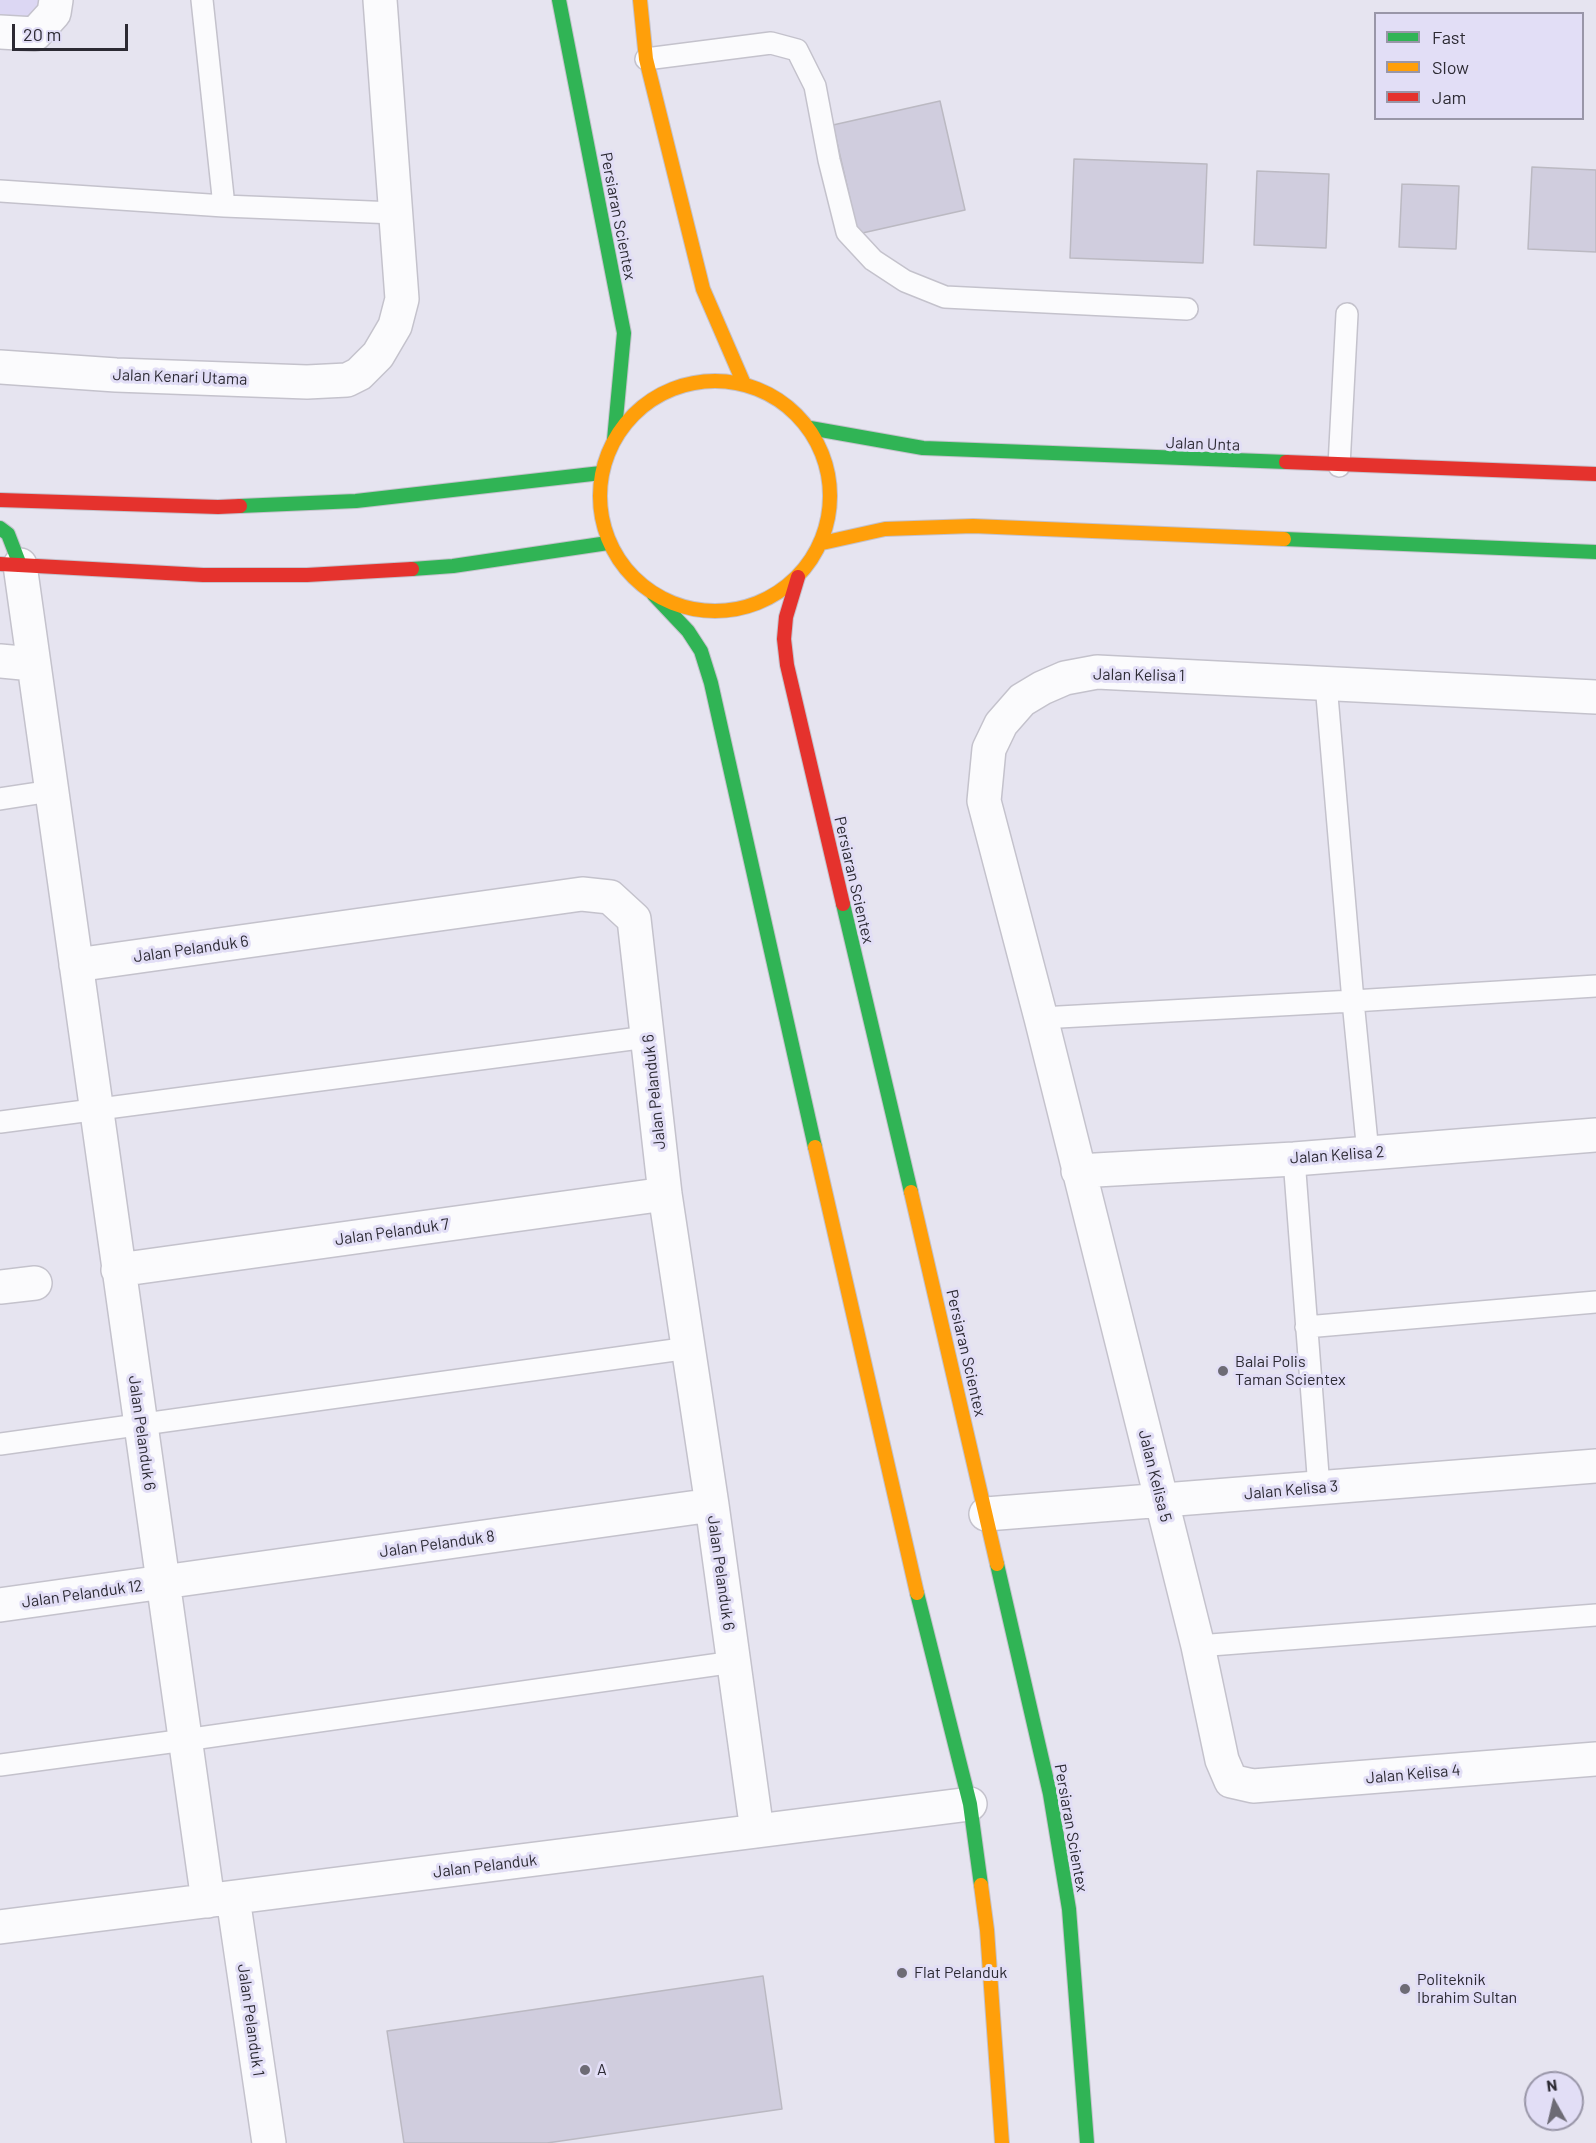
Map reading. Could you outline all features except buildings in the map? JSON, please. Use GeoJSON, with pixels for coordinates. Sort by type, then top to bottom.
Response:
{"type":"FeatureCollection","features":[{"type":"Feature","properties":{"kind":"main road","name":"Persiaran Scientex"},"geometry":{"type":"LineString","coordinates":[[559,0],[624,333],[614,440]]}},
{"type":"Feature","properties":{"kind":"main road"},"geometry":{"type":"LineString","coordinates":[[640,0],[646,59],[703,289],[744,384]]}},
{"type":"Feature","properties":{"kind":"main road"},"geometry":{"type":"LineString","coordinates":[[654,595],[688,609],[727,611],[761,601],[798,578],[822,543],[832,504],[827,464],[810,428],[781,400],[744,384],[703,381],[664,392],[635,412],[614,440],[601,473],[599,508],[609,543],[628,572],[654,595],[688,631],[701,651],[711,683],[901,1531],[970,1804],[987,1930],[1002,2143]]}},
{"type":"Feature","properties":{"kind":"main road","name":"Jalan Unta"},"geometry":{"type":"LineString","coordinates":[[810,428],[923,448],[1339,466],[1596,474]]}},
{"type":"Feature","properties":{"kind":"main road"},"geometry":{"type":"LineString","coordinates":[[0,500],[218,507],[356,501],[601,473]]}},
{"type":"Feature","properties":{"kind":"main road"},"geometry":{"type":"LineString","coordinates":[[822,543],[885,529],[973,526],[1596,552]]}},
{"type":"Feature","properties":{"kind":"main road"},"geometry":{"type":"LineString","coordinates":[[0,528],[8,534],[10,564],[202,575],[307,575],[453,567],[609,543]]}},
{"type":"Feature","properties":{"kind":"main road","name":"Persiaran Scientex"},"geometry":{"type":"LineString","coordinates":[[798,578],[786,616],[784,639],[787,665],[1050,1794],[1069,1909],[1087,2143]]}},
{"type":"Feature","properties":{"kind":"street"},"geometry":{"type":"LineString","coordinates":[[380,0],[395,213]]}},
{"type":"Feature","properties":{"kind":"street"},"geometry":{"type":"LineString","coordinates":[[0,32],[35,34],[55,6]]}},
{"type":"Feature","properties":{"kind":"street","name":"Jalan Kenari Utama"},"geometry":{"type":"LineString","coordinates":[[0,367],[116,375],[307,382],[347,380],[359,374],[378,355],[395,326],[402,299],[395,213]]}},
{"type":"Feature","properties":{"kind":"street","name":"Jalan Pelanduk 6"},"geometry":{"type":"LineString","coordinates":[[10,564],[33,664],[185,1740],[221,1899]]}},
{"type":"Feature","properties":{"kind":"street"},"geometry":{"type":"LineString","coordinates":[[0,661],[33,664]]}},
{"type":"Feature","properties":{"kind":"street","name":"Jalan Kelisa 1"},"geometry":{"type":"LineString","coordinates":[[1078,1171],[1041,1018],[984,801],[989,749],[1001,724],[1022,700],[1065,678],[1097,672],[1596,697]]}},
{"type":"Feature","properties":{"kind":"street","name":"Jalan Pelanduk 6"},"geometry":{"type":"LineString","coordinates":[[76,965],[582,894],[610,897],[634,919],[665,1194],[712,1505],[757,1831]]}},
{"type":"Feature","properties":{"kind":"street","name":"Jalan Kelisa 2"},"geometry":{"type":"LineString","coordinates":[[1078,1171],[1294,1159],[1596,1134]]}},
{"type":"Feature","properties":{"kind":"street","name":"Jalan Kelisa 5"},"geometry":{"type":"LineString","coordinates":[[1078,1171],[1198,1646],[1222,1760],[1231,1780]]}},
{"type":"Feature","properties":{"kind":"street","name":"Jalan Pelanduk 7"},"geometry":{"type":"LineString","coordinates":[[118,1270],[665,1194]]}},
{"type":"Feature","properties":{"kind":"street"},"geometry":{"type":"LineString","coordinates":[[0,1287],[34,1283]]}},
{"type":"Feature","properties":{"kind":"street","name":"Jalan Kelisa 3"},"geometry":{"type":"LineString","coordinates":[[986,1514],[1596,1466]]}},
{"type":"Feature","properties":{"kind":"street","name":"Jalan Pelanduk 8"},"geometry":{"type":"LineString","coordinates":[[163,1582],[712,1505]]}},
{"type":"Feature","properties":{"kind":"street","name":"Jalan Pelanduk 12"},"geometry":{"type":"LineString","coordinates":[[0,1605],[163,1582]]}},
{"type":"Feature","properties":{"kind":"street","name":"Jalan Kelisa 4"},"geometry":{"type":"LineString","coordinates":[[1231,1780],[1253,1786],[1596,1760]]}},
{"type":"Feature","properties":{"kind":"street","name":"Jalan Pelanduk"},"geometry":{"type":"LineString","coordinates":[[0,1927],[970,1804]]}},
{"type":"Feature","properties":{"kind":"street","name":"Jalan Pelanduk 1"},"geometry":{"type":"LineString","coordinates":[[221,1899],[269,2143]]}},
{"type":"Feature","properties":{"kind":"lane"},"geometry":{"type":"LineString","coordinates":[[202,0],[224,206]]}},
{"type":"Feature","properties":{"kind":"lane"},"geometry":{"type":"LineString","coordinates":[[646,59],[771,43],[797,50],[815,86],[829,160],[847,232],[873,260],[905,281],[945,297],[1187,309]]}},
{"type":"Feature","properties":{"kind":"lane"},"geometry":{"type":"LineString","coordinates":[[0,191],[224,206],[395,213]]}},
{"type":"Feature","properties":{"kind":"lane"},"geometry":{"type":"LineString","coordinates":[[1339,466],[1347,314]]}},
{"type":"Feature","properties":{"kind":"lane"},"geometry":{"type":"LineString","coordinates":[[1326,684],[1368,1153]]}},
{"type":"Feature","properties":{"kind":"lane"},"geometry":{"type":"LineString","coordinates":[[0,799],[51,791]]}},
{"type":"Feature","properties":{"kind":"lane"},"geometry":{"type":"LineString","coordinates":[[1041,1018],[1596,986]]}},
{"type":"Feature","properties":{"kind":"lane"},"geometry":{"type":"LineString","coordinates":[[0,1122],[647,1037]]}},
{"type":"Feature","properties":{"kind":"lane"},"geometry":{"type":"LineString","coordinates":[[1294,1159],[1318,1488]]}},
{"type":"Feature","properties":{"kind":"lane"},"geometry":{"type":"LineString","coordinates":[[1306,1327],[1596,1302]]}},
{"type":"Feature","properties":{"kind":"lane"},"geometry":{"type":"LineString","coordinates":[[0,1444],[688,1348]]}},
{"type":"Feature","properties":{"kind":"lane"},"geometry":{"type":"LineString","coordinates":[[1198,1646],[1596,1615]]}},
{"type":"Feature","properties":{"kind":"lane"},"geometry":{"type":"LineString","coordinates":[[0,1765],[734,1662]]}},
{"type":"Feature","properties":{"kind":"shaded area"},"geometry":{"type":"Polygon","coordinates":[[[0,0],[56,0],[54,13],[0,19],[0,0]]]}},
{"type":"Feature","properties":{"kind":"traffic: fast"},"geometry":{"type":"LineString","coordinates":[[559,0],[624,333],[614,440]]}},
{"type":"Feature","properties":{"kind":"traffic: fast"},"geometry":{"type":"LineString","coordinates":[[810,428],[923,448],[1286,462]]}},
{"type":"Feature","properties":{"kind":"traffic: fast"},"geometry":{"type":"LineString","coordinates":[[240,506],[356,501],[601,473]]}},
{"type":"Feature","properties":{"kind":"traffic: fast"},"geometry":{"type":"LineString","coordinates":[[0,528],[8,534],[20,565]]}},
{"type":"Feature","properties":{"kind":"traffic: fast"},"geometry":{"type":"LineString","coordinates":[[1284,539],[1596,552]]}},
{"type":"Feature","properties":{"kind":"traffic: fast"},"geometry":{"type":"LineString","coordinates":[[412,569],[453,566],[608,543]]}},
{"type":"Feature","properties":{"kind":"traffic: fast"},"geometry":{"type":"LineString","coordinates":[[654,595],[688,631],[701,651],[711,683],[815,1147]]}},
{"type":"Feature","properties":{"kind":"traffic: fast"},"geometry":{"type":"LineString","coordinates":[[843,904],[911,1192]]}},
{"type":"Feature","properties":{"kind":"traffic: fast"},"geometry":{"type":"LineString","coordinates":[[997,1564],[1050,1794],[1069,1909],[1087,2143]]}},
{"type":"Feature","properties":{"kind":"traffic: fast"},"geometry":{"type":"LineString","coordinates":[[917,1593],[970,1804],[981,1885]]}},
{"type":"Feature","properties":{"kind":"traffic: slow"},"geometry":{"type":"LineString","coordinates":[[640,0],[646,59],[703,289],[744,384]]}},
{"type":"Feature","properties":{"kind":"traffic: slow"},"geometry":{"type":"LineString","coordinates":[[704,381],[726,381],[748,386],[779,400],[804,423],[811,432],[825,463],[830,496],[828,518],[821,540],[811,560],[788,585],[779,592],[748,606],[726,611],[704,611],[682,606],[651,592],[626,569],[619,560],[605,529],[600,507],[600,485],[605,463],[619,432],[642,407],[651,400],[682,386],[704,381]]}},
{"type":"Feature","properties":{"kind":"traffic: slow"},"geometry":{"type":"LineString","coordinates":[[822,543],[885,529],[973,526],[1284,539]]}},
{"type":"Feature","properties":{"kind":"traffic: slow"},"geometry":{"type":"LineString","coordinates":[[815,1147],[917,1593]]}},
{"type":"Feature","properties":{"kind":"traffic: slow"},"geometry":{"type":"LineString","coordinates":[[911,1192],[997,1564]]}},
{"type":"Feature","properties":{"kind":"traffic: slow"},"geometry":{"type":"LineString","coordinates":[[981,1885],[987,1930],[1002,2143]]}},
{"type":"Feature","properties":{"kind":"traffic: jam"},"geometry":{"type":"LineString","coordinates":[[1286,462],[1596,474]]}},
{"type":"Feature","properties":{"kind":"traffic: jam"},"geometry":{"type":"LineString","coordinates":[[0,500],[240,506]]}},
{"type":"Feature","properties":{"kind":"traffic: jam"},"geometry":{"type":"LineString","coordinates":[[0,564],[203,575],[307,575],[412,569]]}},
{"type":"Feature","properties":{"kind":"traffic: jam"},"geometry":{"type":"LineString","coordinates":[[798,577],[786,617],[784,639],[787,665],[843,904]]}},
{"type":"Feature","properties":{"kind":"place","name":"Balai Polis Taman Scientex"},"geometry":{"type":"Point","coordinates":[1223,1371]}},
{"type":"Feature","properties":{"kind":"place","name":"Flat Pelanduk"},"geometry":{"type":"Point","coordinates":[902,1973]}},
{"type":"Feature","properties":{"kind":"place","name":"Politeknik Ibrahim Sultan"},"geometry":{"type":"Point","coordinates":[1405,1989]}},
{"type":"Feature","properties":{"kind":"place","name":"A"},"geometry":{"type":"Point","coordinates":[585,2070]}}]}
